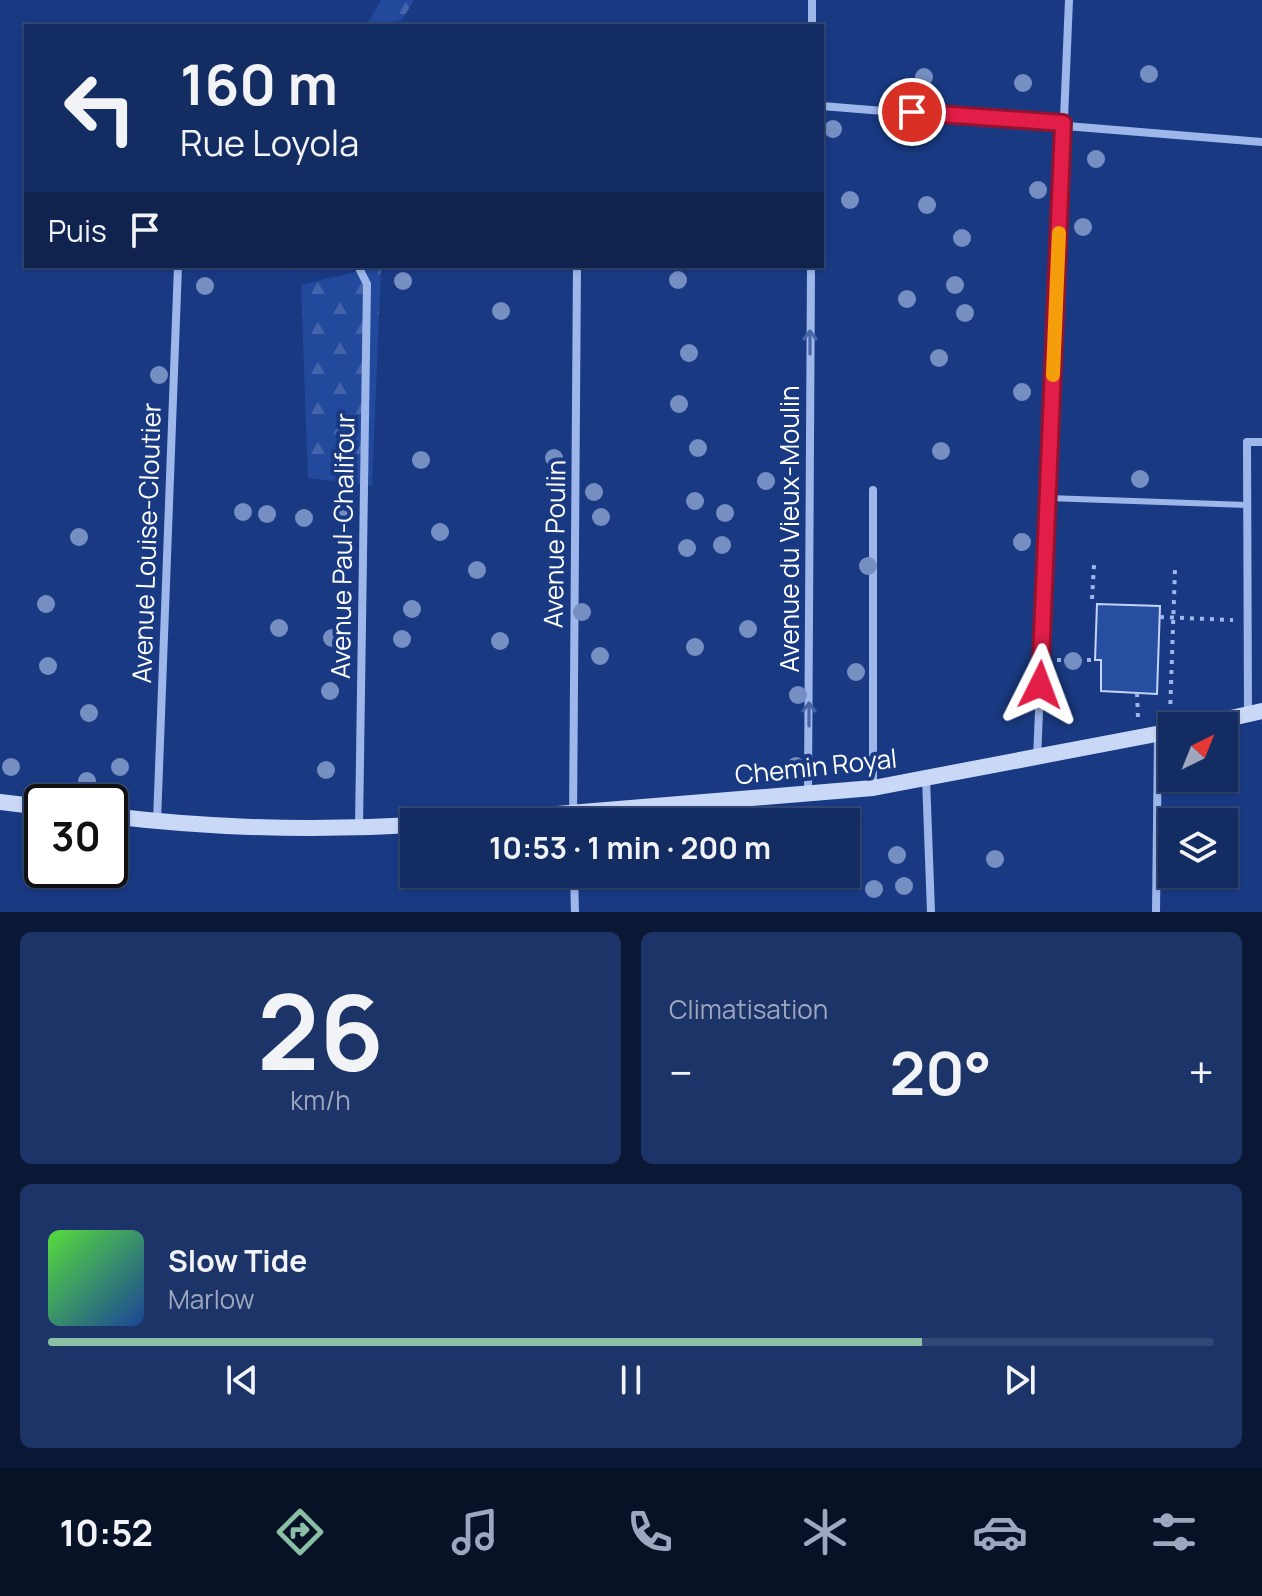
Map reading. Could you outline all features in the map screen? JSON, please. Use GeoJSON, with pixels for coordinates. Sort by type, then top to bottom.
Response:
{"type":"FeatureCollection","features":[{"type":"Feature","properties":{"kind":"main road","name":"Chemin Royal"},"geometry":{"type":"LineString","coordinates":[[668,808],[873,788],[1037,760],[1158,734]]}},
{"type":"Feature","properties":{"kind":"main road"},"geometry":{"type":"LineString","coordinates":[[0,802],[24,805]]}},
{"type":"Feature","properties":{"kind":"main road"},"geometry":{"type":"LineString","coordinates":[[128,818],[359,828],[400,826]]}},
{"type":"Feature","properties":{"kind":"street"},"geometry":{"type":"LineString","coordinates":[[812,0],[812,24]]}},
{"type":"Feature","properties":{"kind":"street"},"geometry":{"type":"LineString","coordinates":[[1037,760],[1069,0]]}},
{"type":"Feature","properties":{"kind":"street"},"geometry":{"type":"LineString","coordinates":[[824,106],[1063,123],[1262,142]]}},
{"type":"Feature","properties":{"kind":"street","name":"Avenue Louise-Cloutier"},"geometry":{"type":"LineString","coordinates":[[156,821],[178,268]]}},
{"type":"Feature","properties":{"kind":"street","name":"Avenue Paul-Chalifour"},"geometry":{"type":"LineString","coordinates":[[359,268],[367,284],[359,828]]}},
{"type":"Feature","properties":{"kind":"street","name":"Avenue Poulin"},"geometry":{"type":"LineString","coordinates":[[572,808],[577,268]]}},
{"type":"Feature","properties":{"kind":"street","name":"Avenue du Vieux-Moulin"},"geometry":{"type":"LineString","coordinates":[[808,792],[811,268]]}},
{"type":"Feature","properties":{"kind":"street"},"geometry":{"type":"LineString","coordinates":[[1255,713],[1248,621],[1247,442],[1262,442]]}},
{"type":"Feature","properties":{"kind":"street"},"geometry":{"type":"LineString","coordinates":[[873,490],[873,788]]}},
{"type":"Feature","properties":{"kind":"street"},"geometry":{"type":"LineString","coordinates":[[926,778],[931,912]]}},
{"type":"Feature","properties":{"kind":"street"},"geometry":{"type":"LineString","coordinates":[[1156,912],[1163,792]]}},
{"type":"Feature","properties":{"kind":"street"},"geometry":{"type":"LineString","coordinates":[[574,888],[575,912]]}},
{"type":"Feature","properties":{"kind":"lane"},"geometry":{"type":"LineString","coordinates":[[1048,498],[1247,505]]}},
{"type":"Feature","properties":{"kind":"path"},"geometry":{"type":"LineString","coordinates":[[1092,599],[1094,565]]}},
{"type":"Feature","properties":{"kind":"path"},"geometry":{"type":"LineString","coordinates":[[1168,712],[1175,569]]}},
{"type":"Feature","properties":{"kind":"path"},"geometry":{"type":"LineString","coordinates":[[1160,617],[1248,621]]}},
{"type":"Feature","properties":{"kind":"path"},"geometry":{"type":"LineString","coordinates":[[1041,660],[1095,660]]}},
{"type":"Feature","properties":{"kind":"green space"},"geometry":{"type":"Polygon","coordinates":[[[381,0],[414,0],[402,20],[367,24],[381,0]]]}},
{"type":"Feature","properties":{"kind":"green space"},"geometry":{"type":"Polygon","coordinates":[[[381,268],[372,486],[308,478],[301,285],[381,268]]]}},
{"type":"Feature","properties":{"kind":"building"},"geometry":{"type":"Polygon","coordinates":[[[1097,604],[1160,606],[1157,694],[1101,691],[1101,660],[1095,660],[1097,604]]]}},
{"type":"Feature","properties":{"kind":"slow traffic"},"geometry":{"type":"LineString","coordinates":[[1053,375],[1059,233]]}},
{"type":"Feature","properties":{"kind":"route"},"geometry":{"type":"LineString","coordinates":[[912,112],[1063,123],[1040,685]]}}]}
